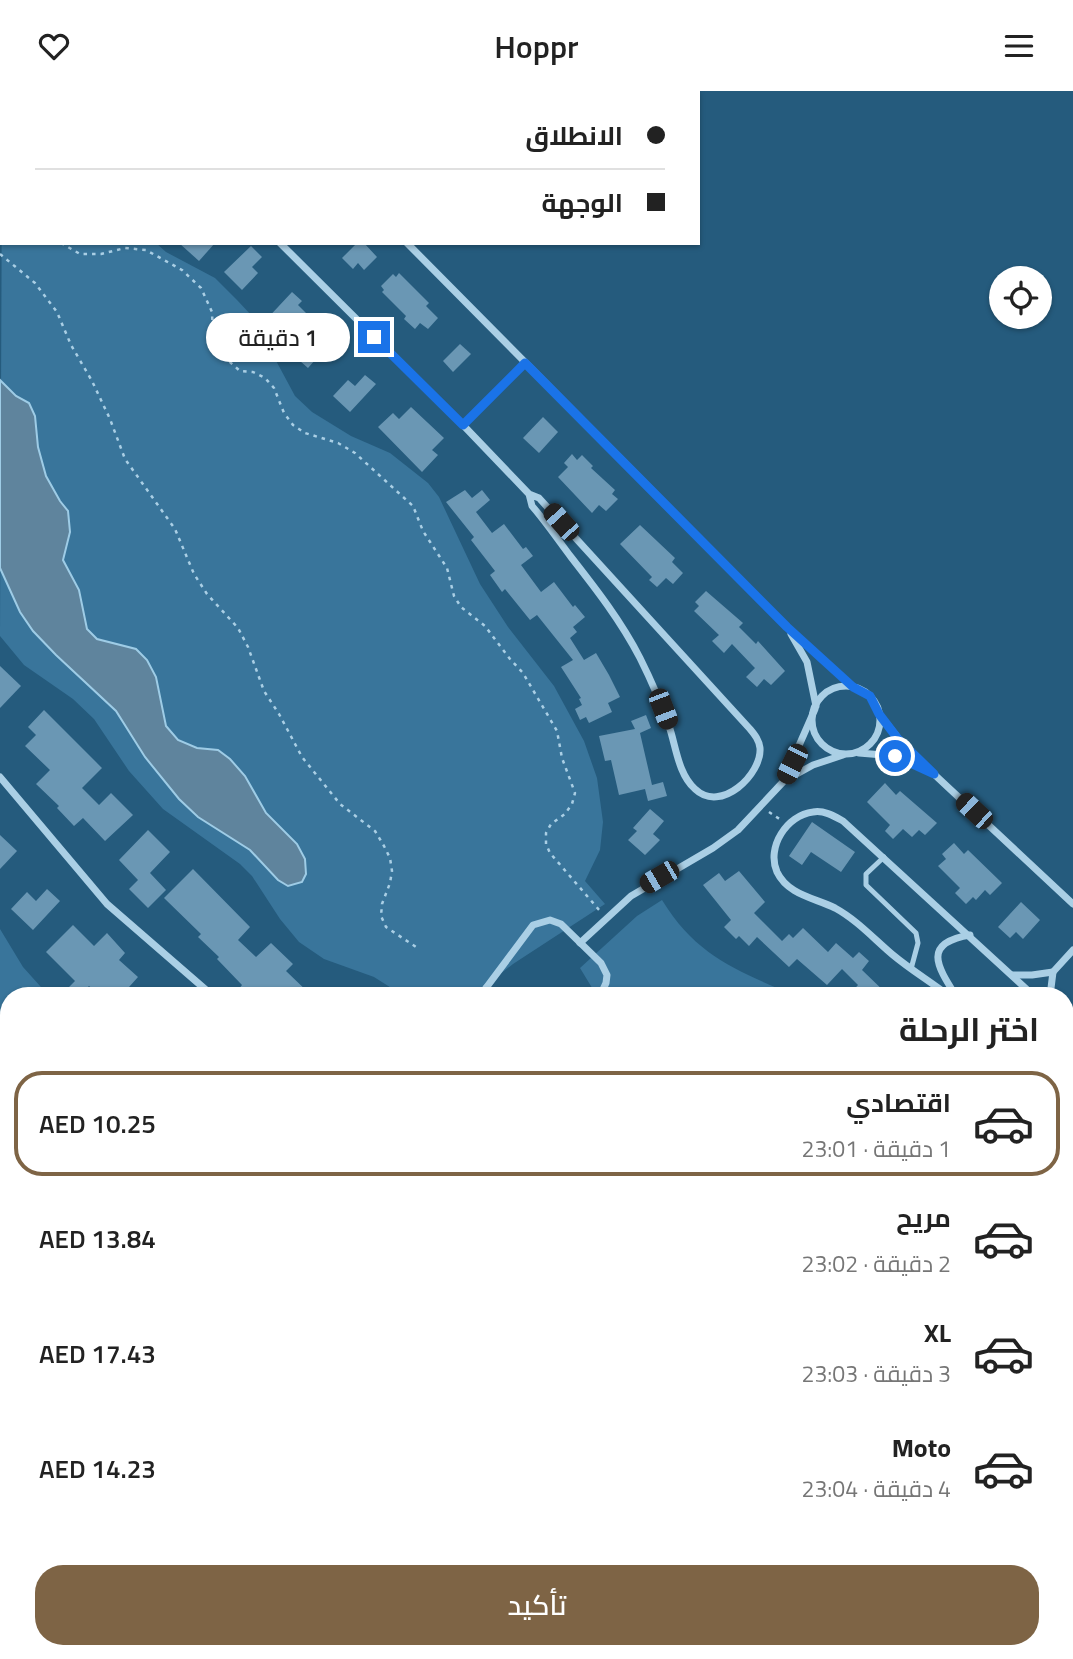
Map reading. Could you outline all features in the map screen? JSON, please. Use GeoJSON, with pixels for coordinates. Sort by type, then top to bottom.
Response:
{"type":"FeatureCollection","features":[{"type":"Feature","properties":{"kind":"street"},"geometry":{"type":"LineString","coordinates":[[282,245],[529,494],[539,498],[757,737],[759,759],[744,781],[727,795],[709,799],[687,782],[665,715],[639,656],[597,590],[532,506],[529,494]]}},
{"type":"Feature","properties":{"kind":"street"},"geometry":{"type":"LineString","coordinates":[[409,245],[787,627],[853,687],[870,696],[879,714],[906,748],[1073,904]]}},
{"type":"Feature","properties":{"kind":"street"},"geometry":{"type":"LineString","coordinates":[[463,425],[525,363]]}},
{"type":"Feature","properties":{"kind":"street"},"geometry":{"type":"LineString","coordinates":[[787,627],[807,662],[815,708],[813,726],[820,742],[829,749],[845,754]]}},
{"type":"Feature","properties":{"kind":"street"},"geometry":{"type":"LineString","coordinates":[[783,782],[815,708],[828,692],[840,687],[853,687]]}},
{"type":"Feature","properties":{"kind":"street"},"geometry":{"type":"LineString","coordinates":[[856,753],[875,738],[880,722],[879,714]]}},
{"type":"Feature","properties":{"kind":"street"},"geometry":{"type":"LineString","coordinates":[[580,943],[644,886],[713,848],[738,829],[783,782],[813,765],[856,753],[895,756],[934,774]]}},
{"type":"Feature","properties":{"kind":"street"},"geometry":{"type":"LineString","coordinates":[[0,777],[107,904],[203,987]]}},
{"type":"Feature","properties":{"kind":"street"},"geometry":{"type":"LineString","coordinates":[[936,987],[847,916],[790,888],[781,880],[774,857],[776,845],[789,824],[801,815],[815,811],[830,813],[854,830],[1024,987]]}},
{"type":"Feature","properties":{"kind":"street"},"geometry":{"type":"LineString","coordinates":[[487,987],[528,930],[543,920],[555,921],[604,969],[607,983],[605,987]]}},
{"type":"Feature","properties":{"kind":"street"},"geometry":{"type":"LineString","coordinates":[[951,987],[939,968],[938,953],[947,941],[970,935]]}},
{"type":"Feature","properties":{"kind":"street"},"geometry":{"type":"LineString","coordinates":[[1051,987],[1053,972],[1073,950]]}},
{"type":"Feature","properties":{"kind":"street"},"geometry":{"type":"LineString","coordinates":[[1011,975],[1053,972]]}},
{"type":"Feature","properties":{"kind":"lane"},"geometry":{"type":"LineString","coordinates":[[884,857],[866,874],[866,885],[916,933],[918,943],[911,969]]}},
{"type":"Feature","properties":{"kind":"path"},"geometry":{"type":"LineString","coordinates":[[64,245],[80,254],[101,254],[125,248],[146,250],[182,270],[201,288],[212,312],[213,338],[222,355],[240,371],[253,372],[265,378],[274,388],[284,413],[293,425],[305,433],[338,443],[355,453],[413,506],[423,531],[447,568],[454,596],[461,607],[485,626],[523,673],[557,731],[562,758],[575,793],[565,814],[551,824],[546,833],[546,844],[550,853],[605,918]]}},
{"type":"Feature","properties":{"kind":"path"},"geometry":{"type":"LineString","coordinates":[[0,254],[35,283],[57,312],[71,345],[110,419],[125,459],[175,529],[194,574],[207,594],[238,628],[264,691],[302,757],[340,804],[368,825],[384,846],[392,871],[380,910],[381,916],[386,927],[416,947]]}},
{"type":"Feature","properties":{"kind":"path"},"geometry":{"type":"LineString","coordinates":[[760,807],[789,824]]}},
{"type":"Feature","properties":{"kind":"shaded area"},"geometry":{"type":"Polygon","coordinates":[[[2,245],[158,245],[166,252],[215,278],[252,316],[295,396],[312,412],[351,436],[390,453],[428,483],[439,497],[480,584],[508,627],[554,686],[584,741],[597,778],[603,822],[600,850],[585,881],[605,904],[513,964],[484,987],[390,987],[374,977],[324,959],[299,942],[280,919],[252,876],[240,864],[163,809],[129,771],[94,719],[73,699],[24,665],[0,636],[2,245]]]}},
{"type":"Feature","properties":{"kind":"shaded area"},"geometry":{"type":"Polygon","coordinates":[[[0,380],[16,396],[29,403],[35,416],[38,447],[46,476],[68,511],[70,532],[63,560],[79,590],[87,629],[97,639],[136,649],[147,660],[156,677],[166,726],[178,740],[197,748],[218,750],[245,776],[266,813],[297,844],[305,859],[306,874],[302,882],[288,886],[278,880],[250,850],[198,817],[179,799],[145,757],[116,711],[56,655],[33,631],[20,612],[0,568],[0,380]]]}},
{"type":"Feature","properties":{"kind":"shaded area"},"geometry":{"type":"Polygon","coordinates":[[[662,900],[675,919],[704,949],[720,960],[776,987],[592,987],[580,968],[637,916],[662,900]]]}},
{"type":"Feature","properties":{"kind":"shaded area"},"geometry":{"type":"Polygon","coordinates":[[[0,929],[23,967],[41,987],[0,987],[0,929]]]}},
{"type":"Feature","properties":{"kind":"building"},"geometry":{"type":"Polygon","coordinates":[[[181,245],[213,245],[199,261],[181,245]]]}},
{"type":"Feature","properties":{"kind":"building"},"geometry":{"type":"Polygon","coordinates":[[[355,245],[366,245],[377,257],[364,270],[358,263],[353,269],[342,258],[355,245]]]}},
{"type":"Feature","properties":{"kind":"building"},"geometry":{"type":"Polygon","coordinates":[[[251,246],[262,257],[252,267],[258,273],[242,290],[224,272],[251,246]]]}},
{"type":"Feature","properties":{"kind":"building"},"geometry":{"type":"Polygon","coordinates":[[[399,273],[429,303],[426,306],[438,318],[428,329],[420,323],[415,329],[382,292],[384,290],[381,286],[393,274],[396,277],[399,273]]]}},
{"type":"Feature","properties":{"kind":"building"},"geometry":{"type":"Polygon","coordinates":[[[292,292],[302,301],[298,305],[305,315],[329,336],[318,348],[322,352],[308,368],[264,322],[292,292]]]}},
{"type":"Feature","properties":{"kind":"building"},"geometry":{"type":"Polygon","coordinates":[[[460,344],[471,354],[453,372],[443,361],[460,344]]]}},
{"type":"Feature","properties":{"kind":"building"},"geometry":{"type":"Polygon","coordinates":[[[365,375],[376,384],[350,412],[333,396],[348,380],[355,386],[365,375]]]}},
{"type":"Feature","properties":{"kind":"building"},"geometry":{"type":"Polygon","coordinates":[[[411,407],[444,438],[432,450],[438,455],[422,472],[378,427],[393,413],[399,419],[411,407]]]}},
{"type":"Feature","properties":{"kind":"building"},"geometry":{"type":"Polygon","coordinates":[[[543,417],[558,432],[539,453],[523,438],[543,417]]]}},
{"type":"Feature","properties":{"kind":"building"},"geometry":{"type":"Polygon","coordinates":[[[572,454],[577,460],[582,455],[593,466],[591,468],[615,490],[612,494],[618,499],[606,511],[599,505],[592,513],[558,477],[568,467],[564,463],[572,454]]]}},
{"type":"Feature","properties":{"kind":"building"},"geometry":{"type":"Polygon","coordinates":[[[465,490],[472,498],[482,490],[490,500],[476,512],[492,533],[504,524],[523,549],[526,547],[533,556],[521,565],[541,592],[554,582],[573,607],[575,605],[585,617],[573,627],[577,632],[570,638],[584,660],[596,653],[609,675],[620,697],[608,703],[612,712],[589,723],[586,717],[580,720],[575,709],[582,705],[579,699],[581,698],[561,667],[573,660],[537,615],[530,620],[505,589],[502,592],[490,575],[495,571],[471,540],[474,537],[446,502],[465,490]]]}},
{"type":"Feature","properties":{"kind":"building"},"geometry":{"type":"Polygon","coordinates":[[[640,525],[675,558],[672,562],[683,573],[673,584],[666,578],[657,587],[649,580],[652,577],[620,544],[640,525]]]}},
{"type":"Feature","properties":{"kind":"building"},"geometry":{"type":"Polygon","coordinates":[[[706,591],[743,623],[739,627],[756,644],[758,641],[785,671],[771,685],[764,679],[757,687],[746,677],[755,668],[732,644],[724,653],[712,641],[719,635],[694,611],[699,606],[695,602],[706,591]]]}},
{"type":"Feature","properties":{"kind":"building"},"geometry":{"type":"Polygon","coordinates":[[[0,666],[21,686],[0,708],[0,666]]]}},
{"type":"Feature","properties":{"kind":"building"},"geometry":{"type":"Polygon","coordinates":[[[44,710],[102,768],[82,788],[99,805],[111,793],[133,815],[105,841],[83,818],[74,826],[57,808],[59,806],[36,784],[50,770],[25,746],[36,735],[28,727],[44,710]]]}},
{"type":"Feature","properties":{"kind":"building"},"geometry":{"type":"Polygon","coordinates":[[[646,715],[651,728],[640,733],[652,785],[663,782],[667,796],[648,801],[645,789],[619,795],[611,760],[605,761],[599,736],[635,729],[631,721],[646,715]]]}},
{"type":"Feature","properties":{"kind":"building"},"geometry":{"type":"Polygon","coordinates":[[[885,783],[896,795],[900,791],[937,823],[925,835],[919,830],[912,837],[903,829],[893,839],[885,831],[890,825],[867,802],[885,783]]]}},
{"type":"Feature","properties":{"kind":"building"},"geometry":{"type":"Polygon","coordinates":[[[650,809],[664,821],[653,834],[660,840],[645,855],[628,840],[637,831],[633,828],[650,809]]]}},
{"type":"Feature","properties":{"kind":"building"},"geometry":{"type":"Polygon","coordinates":[[[812,822],[855,852],[841,872],[811,852],[802,865],[789,856],[812,822]]]}},
{"type":"Feature","properties":{"kind":"building"},"geometry":{"type":"Polygon","coordinates":[[[148,830],[170,852],[150,873],[166,890],[148,908],[129,889],[138,880],[119,860],[148,830]]]}},
{"type":"Feature","properties":{"kind":"building"},"geometry":{"type":"Polygon","coordinates":[[[0,835],[17,851],[0,869],[0,835]]]}},
{"type":"Feature","properties":{"kind":"building"},"geometry":{"type":"Polygon","coordinates":[[[954,843],[964,854],[968,850],[1002,883],[990,895],[985,890],[976,900],[973,897],[966,904],[955,893],[960,888],[938,866],[946,859],[942,854],[954,843]]]}},
{"type":"Feature","properties":{"kind":"building"},"geometry":{"type":"Polygon","coordinates":[[[193,869],[250,927],[238,940],[256,957],[271,943],[293,964],[286,971],[303,987],[240,987],[242,985],[217,959],[219,957],[198,937],[201,934],[164,898],[193,869]]]}},
{"type":"Feature","properties":{"kind":"building"},"geometry":{"type":"Polygon","coordinates":[[[739,871],[765,902],[754,913],[782,941],[789,934],[793,938],[803,928],[828,952],[836,943],[853,958],[859,952],[869,961],[862,970],[880,987],[856,987],[858,985],[842,969],[827,985],[797,959],[789,967],[757,937],[749,946],[739,936],[736,939],[724,927],[731,920],[703,885],[719,873],[725,881],[739,871]]]}},
{"type":"Feature","properties":{"kind":"building"},"geometry":{"type":"Polygon","coordinates":[[[47,889],[60,901],[33,930],[11,909],[27,892],[36,901],[47,889]]]}},
{"type":"Feature","properties":{"kind":"building"},"geometry":{"type":"Polygon","coordinates":[[[1021,902],[1040,920],[1023,939],[1016,932],[1010,938],[998,927],[1021,902]]]}},
{"type":"Feature","properties":{"kind":"building"},"geometry":{"type":"Polygon","coordinates":[[[73,925],[94,946],[107,933],[125,953],[119,960],[138,977],[129,987],[69,987],[75,981],[46,952],[73,925]]]}},
{"type":"Feature","properties":{"kind":"route"},"geometry":{"type":"LineString","coordinates":[[374,337],[463,425],[525,363],[787,627],[853,687],[870,696],[878,707],[879,714],[898,739],[934,774],[895,756]]}}]}
